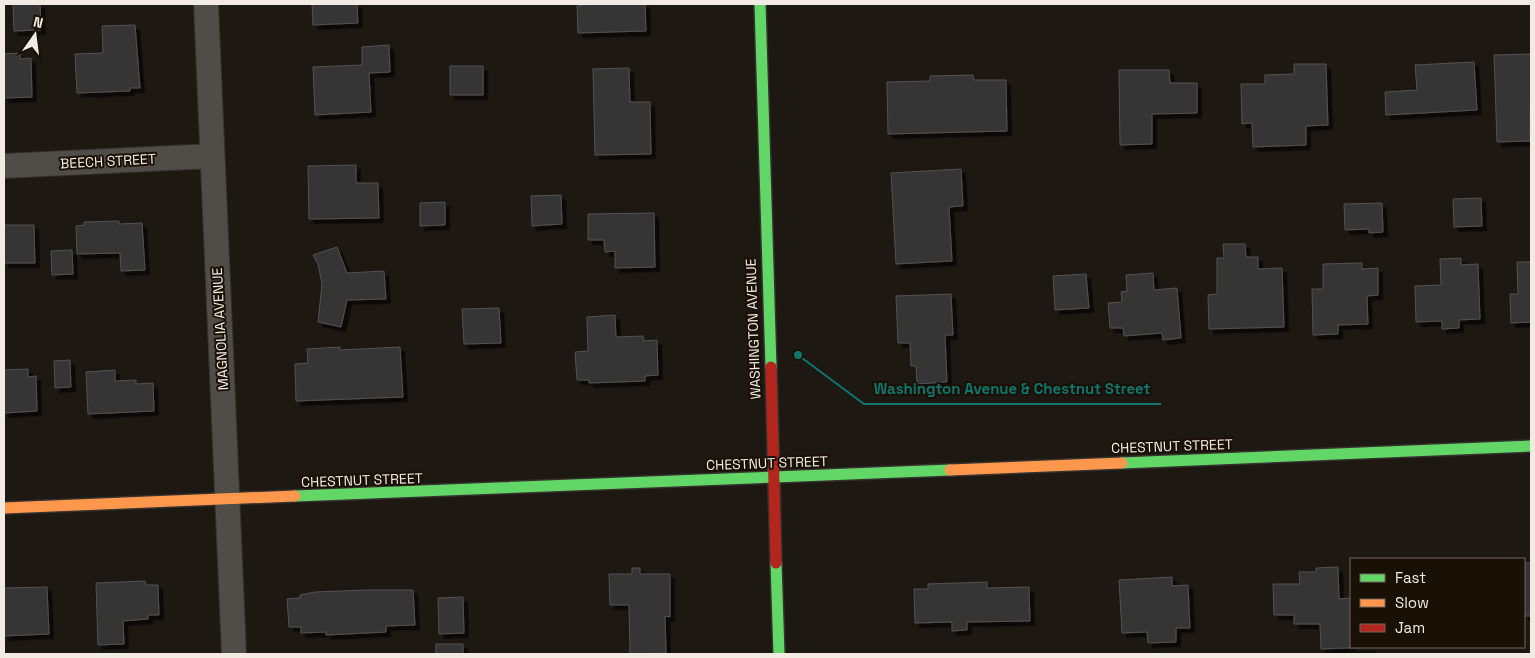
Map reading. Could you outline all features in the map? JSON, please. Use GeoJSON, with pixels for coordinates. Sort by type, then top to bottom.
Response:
{"type":"FeatureCollection","features":[{"type":"Feature","properties":{"kind":"street","name":"MAGNOLIA AVENUE"},"geometry":{"type":"LineString","coordinates":[[206,4],[234,654]]}},
{"type":"Feature","properties":{"kind":"street","name":"WASHINGTON AVENUE"},"geometry":{"type":"LineString","coordinates":[[760,4],[772,478],[779,654]]}},
{"type":"Feature","properties":{"kind":"street","name":"BEECH STREET"},"geometry":{"type":"LineString","coordinates":[[4,166],[212,156]]}},
{"type":"Feature","properties":{"kind":"street","name":"CHESTNUT STREET"},"geometry":{"type":"LineString","coordinates":[[4,508],[1531,446]]}},
{"type":"Feature","properties":{"kind":"building"},"geometry":{"type":"Polygon","coordinates":[[[13,4],[40,4],[41,30],[14,31],[13,4]]]}},
{"type":"Feature","properties":{"kind":"building"},"geometry":{"type":"Polygon","coordinates":[[[312,4],[357,4],[358,23],[313,25],[312,4]]]}},
{"type":"Feature","properties":{"kind":"building"},"geometry":{"type":"Polygon","coordinates":[[[590,4],[645,4],[646,31],[578,33],[577,6],[590,4]]]}},
{"type":"Feature","properties":{"kind":"building"},"geometry":{"type":"Polygon","coordinates":[[[135,25],[140,88],[130,88],[130,91],[77,93],[75,54],[103,53],[102,26],[135,25]]]}},
{"type":"Feature","properties":{"kind":"building"},"geometry":{"type":"Polygon","coordinates":[[[389,45],[390,72],[369,73],[371,112],[315,115],[313,67],[362,65],[362,47],[389,45]]]}},
{"type":"Feature","properties":{"kind":"building"},"geometry":{"type":"Polygon","coordinates":[[[20,53],[20,59],[31,58],[32,97],[4,98],[4,54],[20,53]]]}},
{"type":"Feature","properties":{"kind":"building"},"geometry":{"type":"Polygon","coordinates":[[[1531,54],[1530,141],[1497,142],[1494,55],[1531,54]]]}},
{"type":"Feature","properties":{"kind":"building"},"geometry":{"type":"Polygon","coordinates":[[[1474,62],[1477,110],[1386,115],[1385,92],[1417,90],[1415,65],[1474,62]]]}},
{"type":"Feature","properties":{"kind":"building"},"geometry":{"type":"Polygon","coordinates":[[[1294,64],[1326,64],[1328,125],[1306,126],[1306,145],[1253,147],[1252,123],[1242,124],[1241,84],[1265,84],[1265,75],[1294,74],[1294,64]]]}},
{"type":"Feature","properties":{"kind":"building"},"geometry":{"type":"Polygon","coordinates":[[[450,66],[483,66],[483,95],[450,95],[450,66]]]}},
{"type":"Feature","properties":{"kind":"building"},"geometry":{"type":"Polygon","coordinates":[[[629,68],[630,102],[650,102],[651,154],[595,155],[593,69],[629,68]]]}},
{"type":"Feature","properties":{"kind":"building"},"geometry":{"type":"Polygon","coordinates":[[[1119,70],[1169,70],[1170,83],[1197,83],[1197,113],[1152,114],[1152,144],[1120,145],[1119,70]]]}},
{"type":"Feature","properties":{"kind":"building"},"geometry":{"type":"Polygon","coordinates":[[[973,75],[974,80],[1006,80],[1007,131],[888,134],[887,82],[930,81],[930,76],[973,75]]]}},
{"type":"Feature","properties":{"kind":"building"},"geometry":{"type":"Polygon","coordinates":[[[356,165],[356,183],[378,183],[379,218],[309,219],[308,166],[356,165]]]}},
{"type":"Feature","properties":{"kind":"building"},"geometry":{"type":"Polygon","coordinates":[[[961,169],[963,206],[949,207],[952,261],[896,264],[891,173],[961,169]]]}},
{"type":"Feature","properties":{"kind":"building"},"geometry":{"type":"Polygon","coordinates":[[[561,195],[562,224],[532,226],[531,196],[561,195]]]}},
{"type":"Feature","properties":{"kind":"building"},"geometry":{"type":"Polygon","coordinates":[[[1481,198],[1482,226],[1454,227],[1453,199],[1481,198]]]}},
{"type":"Feature","properties":{"kind":"building"},"geometry":{"type":"Polygon","coordinates":[[[445,202],[445,225],[420,226],[420,203],[445,202]]]}},
{"type":"Feature","properties":{"kind":"building"},"geometry":{"type":"Polygon","coordinates":[[[1382,203],[1383,232],[1369,233],[1369,229],[1345,230],[1344,204],[1382,203]]]}},
{"type":"Feature","properties":{"kind":"building"},"geometry":{"type":"Polygon","coordinates":[[[654,213],[655,267],[615,268],[615,251],[605,252],[604,240],[588,240],[588,214],[654,213]]]}},
{"type":"Feature","properties":{"kind":"building"},"geometry":{"type":"Polygon","coordinates":[[[119,221],[119,224],[142,223],[145,270],[121,271],[120,253],[77,254],[76,226],[84,225],[84,222],[119,221]]]}},
{"type":"Feature","properties":{"kind":"building"},"geometry":{"type":"Polygon","coordinates":[[[4,225],[34,225],[35,263],[4,263],[4,225]]]}},
{"type":"Feature","properties":{"kind":"building"},"geometry":{"type":"Polygon","coordinates":[[[1223,244],[1245,244],[1246,257],[1258,257],[1258,269],[1282,268],[1284,327],[1209,329],[1208,295],[1217,294],[1217,258],[1224,258],[1223,244]]]}},
{"type":"Feature","properties":{"kind":"building"},"geometry":{"type":"Polygon","coordinates":[[[337,247],[347,273],[384,271],[386,299],[347,300],[341,327],[318,322],[322,284],[318,264],[313,255],[337,247]]]}},
{"type":"Feature","properties":{"kind":"building"},"geometry":{"type":"Polygon","coordinates":[[[72,250],[73,274],[52,275],[51,251],[72,250]]]}},
{"type":"Feature","properties":{"kind":"building"},"geometry":{"type":"Polygon","coordinates":[[[1461,258],[1461,265],[1478,264],[1480,319],[1459,320],[1459,328],[1442,329],[1442,321],[1416,322],[1415,286],[1441,285],[1440,259],[1461,258]]]}},
{"type":"Feature","properties":{"kind":"building"},"geometry":{"type":"Polygon","coordinates":[[[1517,262],[1531,262],[1531,322],[1511,323],[1510,294],[1518,294],[1517,262]]]}},
{"type":"Feature","properties":{"kind":"building"},"geometry":{"type":"Polygon","coordinates":[[[1362,263],[1362,269],[1378,268],[1378,295],[1367,296],[1368,324],[1338,325],[1338,334],[1313,335],[1312,289],[1323,289],[1323,264],[1362,263]]]}},
{"type":"Feature","properties":{"kind":"building"},"geometry":{"type":"Polygon","coordinates":[[[1153,273],[1154,290],[1177,288],[1181,338],[1163,340],[1162,333],[1124,336],[1123,328],[1110,328],[1108,303],[1122,302],[1121,292],[1127,291],[1126,275],[1153,273]]]}},
{"type":"Feature","properties":{"kind":"building"},"geometry":{"type":"Polygon","coordinates":[[[1086,274],[1089,308],[1055,310],[1053,276],[1086,274]]]}},
{"type":"Feature","properties":{"kind":"building"},"geometry":{"type":"Polygon","coordinates":[[[951,294],[953,335],[945,335],[947,382],[917,384],[916,366],[911,366],[910,343],[898,343],[896,296],[951,294]]]}},
{"type":"Feature","properties":{"kind":"building"},"geometry":{"type":"Polygon","coordinates":[[[499,308],[501,343],[464,344],[462,309],[499,308]]]}},
{"type":"Feature","properties":{"kind":"building"},"geometry":{"type":"Polygon","coordinates":[[[615,315],[616,337],[643,336],[644,341],[657,340],[658,375],[645,376],[645,381],[589,383],[589,380],[577,380],[575,352],[588,351],[587,317],[615,315]]]}},
{"type":"Feature","properties":{"kind":"building"},"geometry":{"type":"Polygon","coordinates":[[[340,347],[340,350],[400,347],[403,397],[296,401],[295,364],[308,363],[307,349],[340,347]]]}},
{"type":"Feature","properties":{"kind":"building"},"geometry":{"type":"Polygon","coordinates":[[[70,360],[71,387],[55,388],[54,361],[70,360]]]}},
{"type":"Feature","properties":{"kind":"building"},"geometry":{"type":"Polygon","coordinates":[[[28,369],[28,377],[36,376],[37,411],[4,413],[4,370],[28,369]]]}},
{"type":"Feature","properties":{"kind":"building"},"geometry":{"type":"Polygon","coordinates":[[[115,370],[115,381],[136,380],[136,384],[153,383],[154,411],[88,414],[86,372],[115,370]]]}},
{"type":"Feature","properties":{"kind":"building"},"geometry":{"type":"Polygon","coordinates":[[[1525,563],[1531,563],[1531,616],[1525,616],[1525,563]]]}},
{"type":"Feature","properties":{"kind":"building"},"geometry":{"type":"Polygon","coordinates":[[[1338,567],[1339,599],[1350,598],[1350,648],[1321,649],[1320,624],[1294,624],[1294,615],[1274,615],[1273,584],[1300,584],[1299,572],[1316,572],[1316,568],[1338,567]]]}},
{"type":"Feature","properties":{"kind":"building"},"geometry":{"type":"Polygon","coordinates":[[[632,568],[640,568],[640,574],[670,574],[670,617],[665,616],[666,653],[630,654],[629,605],[610,605],[609,574],[632,574],[632,568]]]}},
{"type":"Feature","properties":{"kind":"building"},"geometry":{"type":"Polygon","coordinates":[[[1172,577],[1172,586],[1188,585],[1190,628],[1176,628],[1176,642],[1148,643],[1147,632],[1122,633],[1119,580],[1172,577]]]}},
{"type":"Feature","properties":{"kind":"building"},"geometry":{"type":"Polygon","coordinates":[[[145,581],[146,585],[158,585],[159,615],[148,615],[148,619],[123,621],[124,644],[98,645],[96,583],[145,581]]]}},
{"type":"Feature","properties":{"kind":"building"},"geometry":{"type":"Polygon","coordinates":[[[987,582],[987,588],[1029,587],[1030,621],[967,622],[967,630],[952,631],[952,622],[915,623],[914,589],[928,589],[928,584],[987,582]]]}},
{"type":"Feature","properties":{"kind":"building"},"geometry":{"type":"Polygon","coordinates":[[[47,587],[49,634],[4,636],[4,588],[47,587]]]}},
{"type":"Feature","properties":{"kind":"building"},"geometry":{"type":"Polygon","coordinates":[[[413,590],[415,625],[386,626],[386,632],[326,635],[326,632],[301,633],[301,627],[289,627],[287,599],[300,598],[300,595],[315,592],[413,590]]]}},
{"type":"Feature","properties":{"kind":"building"},"geometry":{"type":"Polygon","coordinates":[[[463,597],[464,633],[439,634],[438,598],[463,597]]]}},
{"type":"Feature","properties":{"kind":"building"},"geometry":{"type":"Polygon","coordinates":[[[436,644],[463,644],[463,654],[436,654],[436,644]]]}},
{"type":"Feature","properties":{"kind":"traffic: fast"},"geometry":{"type":"LineString","coordinates":[[760,4],[771,367]]}},
{"type":"Feature","properties":{"kind":"traffic: fast"},"geometry":{"type":"LineString","coordinates":[[1122,463],[1531,446]]}},
{"type":"Feature","properties":{"kind":"traffic: fast"},"geometry":{"type":"LineString","coordinates":[[295,496],[950,470]]}},
{"type":"Feature","properties":{"kind":"traffic: fast"},"geometry":{"type":"LineString","coordinates":[[776,563],[779,654]]}},
{"type":"Feature","properties":{"kind":"traffic: slow"},"geometry":{"type":"LineString","coordinates":[[950,470],[1122,463]]}},
{"type":"Feature","properties":{"kind":"traffic: slow"},"geometry":{"type":"LineString","coordinates":[[4,508],[295,496]]}},
{"type":"Feature","properties":{"kind":"traffic: jam"},"geometry":{"type":"LineString","coordinates":[[771,367],[776,563]]}},
{"type":"Feature","properties":{"kind":"place","name":"Washington Avenue & Chestnut Street"},"geometry":{"type":"Point","coordinates":[798,355]}}]}
